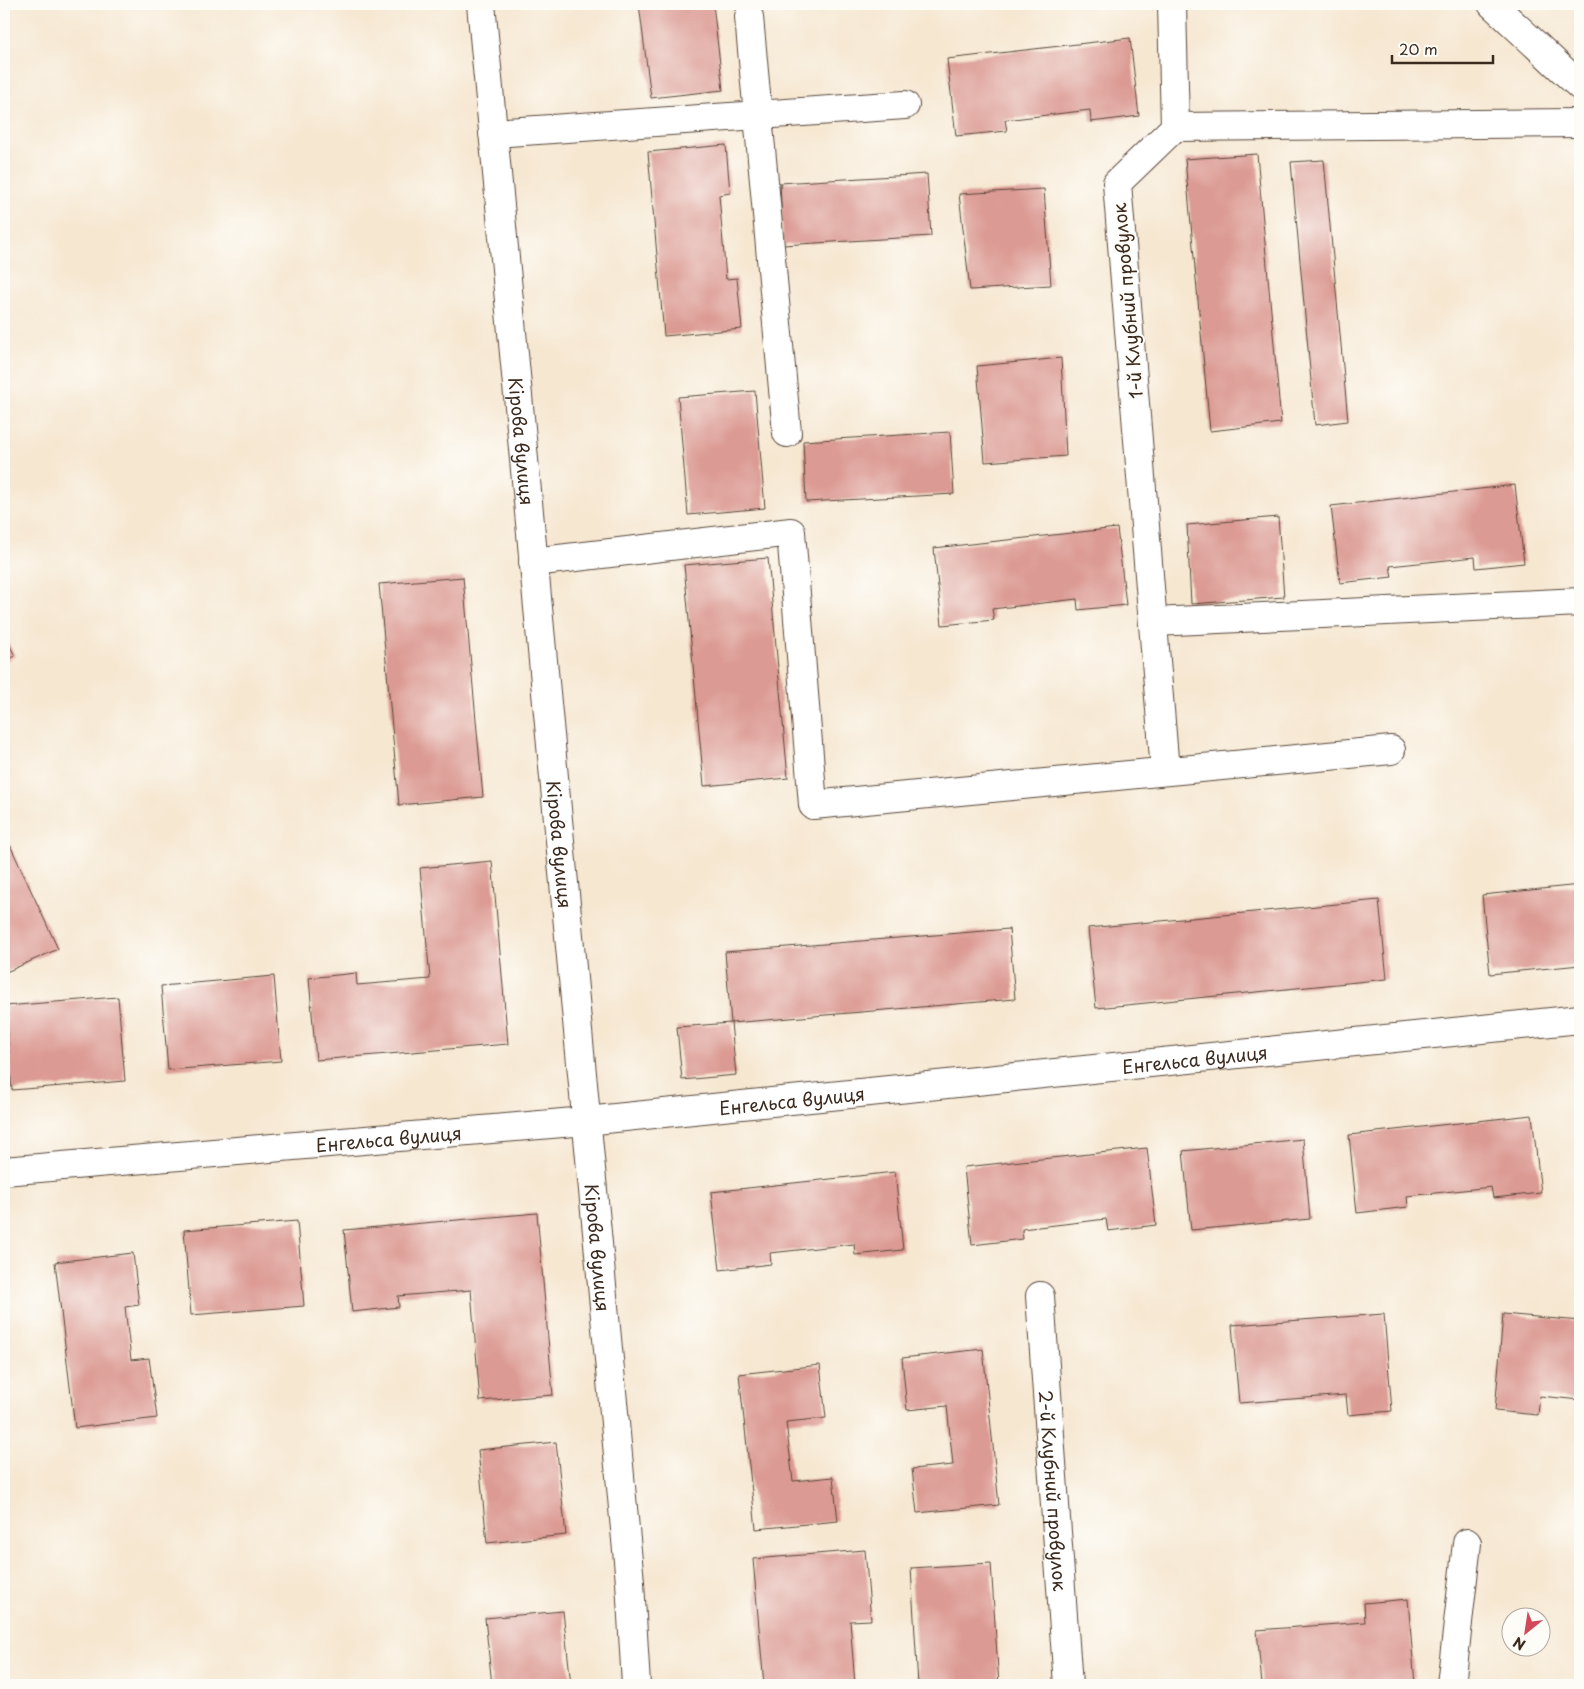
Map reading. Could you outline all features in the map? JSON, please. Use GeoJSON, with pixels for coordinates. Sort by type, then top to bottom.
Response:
{"type":"FeatureCollection","features":[{"type":"Feature","properties":{"kind":"street","name":"Кірова вулиця"},"geometry":{"type":"LineString","coordinates":[[481,4],[630,1582],[636,1685]]}},
{"type":"Feature","properties":{"kind":"street"},"geometry":{"type":"LineString","coordinates":[[1172,4],[1174,127],[1580,123]]}},
{"type":"Feature","properties":{"kind":"street"},"geometry":{"type":"LineString","coordinates":[[1492,4],[1580,86]]}},
{"type":"Feature","properties":{"kind":"street"},"geometry":{"type":"LineString","coordinates":[[749,17],[787,433]]}},
{"type":"Feature","properties":{"kind":"street"},"geometry":{"type":"LineString","coordinates":[[493,133],[905,105]]}},
{"type":"Feature","properties":{"kind":"street","name":"1-й Клубний провулок"},"geometry":{"type":"LineString","coordinates":[[1154,622],[1117,183],[1174,127]]}},
{"type":"Feature","properties":{"kind":"street"},"geometry":{"type":"LineString","coordinates":[[533,562],[791,532],[813,804],[1391,750]]}},
{"type":"Feature","properties":{"kind":"street"},"geometry":{"type":"LineString","coordinates":[[1165,771],[1154,622],[1580,602]]}},
{"type":"Feature","properties":{"kind":"street","name":"Енгельса вулиця"},"geometry":{"type":"LineString","coordinates":[[4,1171],[586,1121],[1580,1019]]}},
{"type":"Feature","properties":{"kind":"street","name":"2-й Клубний провулок"},"geometry":{"type":"LineString","coordinates":[[1040,1296],[1068,1685]]}},
{"type":"Feature","properties":{"kind":"street"},"geometry":{"type":"LineString","coordinates":[[1451,1685],[1467,1543]]}},
{"type":"Feature","properties":{"kind":"building"},"geometry":{"type":"Polygon","coordinates":[[[639,4],[713,4],[723,90],[651,98],[639,4]]]}},
{"type":"Feature","properties":{"kind":"building"},"geometry":{"type":"Polygon","coordinates":[[[1130,38],[1139,116],[1091,122],[1090,110],[1005,120],[1007,131],[956,136],[947,59],[1130,38]]]}},
{"type":"Feature","properties":{"kind":"building"},"geometry":{"type":"Polygon","coordinates":[[[726,145],[730,193],[719,195],[726,279],[737,278],[742,329],[664,336],[648,152],[726,145]]]}},
{"type":"Feature","properties":{"kind":"building"},"geometry":{"type":"Polygon","coordinates":[[[1257,154],[1281,423],[1210,431],[1185,159],[1257,154]]]}},
{"type":"Feature","properties":{"kind":"building"},"geometry":{"type":"Polygon","coordinates":[[[1324,160],[1348,421],[1315,425],[1291,162],[1324,160]]]}},
{"type":"Feature","properties":{"kind":"building"},"geometry":{"type":"Polygon","coordinates":[[[927,174],[931,236],[783,245],[780,183],[927,174]]]}},
{"type":"Feature","properties":{"kind":"building"},"geometry":{"type":"Polygon","coordinates":[[[1044,189],[1051,285],[970,290],[959,194],[1044,189]]]}},
{"type":"Feature","properties":{"kind":"building"},"geometry":{"type":"Polygon","coordinates":[[[1061,358],[1066,456],[985,462],[977,366],[1061,358]]]}},
{"type":"Feature","properties":{"kind":"building"},"geometry":{"type":"Polygon","coordinates":[[[755,391],[765,508],[688,515],[678,397],[755,391]]]}},
{"type":"Feature","properties":{"kind":"building"},"geometry":{"type":"Polygon","coordinates":[[[950,432],[954,494],[806,502],[803,441],[950,432]]]}},
{"type":"Feature","properties":{"kind":"building"},"geometry":{"type":"Polygon","coordinates":[[[1515,485],[1524,563],[1476,568],[1475,557],[1390,566],[1392,577],[1340,583],[1331,506],[1515,485]]]}},
{"type":"Feature","properties":{"kind":"building"},"geometry":{"type":"Polygon","coordinates":[[[1278,517],[1284,597],[1191,604],[1187,525],[1278,517]]]}},
{"type":"Feature","properties":{"kind":"building"},"geometry":{"type":"Polygon","coordinates":[[[1117,528],[1126,605],[1078,610],[1077,599],[992,609],[994,620],[942,625],[934,548],[1117,528]]]}},
{"type":"Feature","properties":{"kind":"building"},"geometry":{"type":"Polygon","coordinates":[[[768,558],[788,778],[704,786],[684,565],[768,558]]]}},
{"type":"Feature","properties":{"kind":"building"},"geometry":{"type":"Polygon","coordinates":[[[463,577],[483,797],[399,805],[379,584],[463,577]]]}},
{"type":"Feature","properties":{"kind":"building"},"geometry":{"type":"Polygon","coordinates":[[[4,634],[15,656],[4,662],[4,634]]]}},
{"type":"Feature","properties":{"kind":"building"},"geometry":{"type":"Polygon","coordinates":[[[10,845],[58,949],[4,973],[4,848],[10,845]]]}},
{"type":"Feature","properties":{"kind":"building"},"geometry":{"type":"Polygon","coordinates":[[[492,861],[508,1044],[316,1060],[309,978],[356,973],[357,985],[430,979],[420,868],[492,861]]]}},
{"type":"Feature","properties":{"kind":"building"},"geometry":{"type":"Polygon","coordinates":[[[1580,885],[1580,965],[1490,974],[1482,895],[1580,885]]]}},
{"type":"Feature","properties":{"kind":"building"},"geometry":{"type":"Polygon","coordinates":[[[1379,900],[1387,979],[1096,1008],[1088,928],[1379,900]]]}},
{"type":"Feature","properties":{"kind":"building"},"geometry":{"type":"Polygon","coordinates":[[[1009,929],[1015,999],[731,1023],[725,952],[1009,929]]]}},
{"type":"Feature","properties":{"kind":"building"},"geometry":{"type":"Polygon","coordinates":[[[274,976],[281,1061],[168,1070],[161,986],[274,976]]]}},
{"type":"Feature","properties":{"kind":"building"},"geometry":{"type":"Polygon","coordinates":[[[118,997],[125,1081],[12,1090],[5,1006],[118,997]]]}},
{"type":"Feature","properties":{"kind":"building"},"geometry":{"type":"Polygon","coordinates":[[[731,1023],[736,1075],[682,1080],[677,1027],[731,1023]]]}},
{"type":"Feature","properties":{"kind":"building"},"geometry":{"type":"Polygon","coordinates":[[[1532,1115],[1541,1193],[1493,1198],[1491,1187],[1407,1196],[1408,1207],[1357,1213],[1349,1135],[1532,1115]]]}},
{"type":"Feature","properties":{"kind":"building"},"geometry":{"type":"Polygon","coordinates":[[[1303,1139],[1310,1219],[1191,1230],[1183,1151],[1303,1139]]]}},
{"type":"Feature","properties":{"kind":"building"},"geometry":{"type":"Polygon","coordinates":[[[1147,1148],[1156,1225],[1108,1231],[1106,1219],[1022,1229],[1023,1239],[972,1245],[964,1167],[1147,1148]]]}},
{"type":"Feature","properties":{"kind":"building"},"geometry":{"type":"Polygon","coordinates":[[[895,1172],[903,1250],[855,1255],[854,1244],[770,1253],[771,1264],[720,1270],[711,1192],[895,1172]]]}},
{"type":"Feature","properties":{"kind":"building"},"geometry":{"type":"Polygon","coordinates":[[[537,1213],[553,1395],[480,1401],[471,1290],[398,1296],[399,1307],[352,1312],[344,1230],[537,1213]]]}},
{"type":"Feature","properties":{"kind":"building"},"geometry":{"type":"Polygon","coordinates":[[[297,1221],[304,1306],[191,1315],[184,1230],[297,1221]]]}},
{"type":"Feature","properties":{"kind":"building"},"geometry":{"type":"Polygon","coordinates":[[[133,1253],[139,1305],[125,1307],[131,1360],[149,1358],[157,1418],[75,1428],[55,1262],[133,1253]]]}},
{"type":"Feature","properties":{"kind":"building"},"geometry":{"type":"Polygon","coordinates":[[[1384,1314],[1392,1411],[1348,1415],[1346,1395],[1239,1403],[1232,1325],[1384,1314]]]}},
{"type":"Feature","properties":{"kind":"building"},"geometry":{"type":"Polygon","coordinates":[[[1503,1314],[1580,1321],[1580,1400],[1540,1396],[1538,1415],[1495,1411],[1503,1314]]]}},
{"type":"Feature","properties":{"kind":"building"},"geometry":{"type":"Polygon","coordinates":[[[983,1349],[999,1505],[917,1513],[912,1469],[953,1465],[947,1406],[907,1410],[902,1358],[983,1349]]]}},
{"type":"Feature","properties":{"kind":"building"},"geometry":{"type":"Polygon","coordinates":[[[820,1365],[826,1418],[786,1422],[793,1481],[833,1477],[838,1521],[756,1529],[739,1374],[820,1365]]]}},
{"type":"Feature","properties":{"kind":"building"},"geometry":{"type":"Polygon","coordinates":[[[556,1442],[566,1535],[487,1543],[478,1450],[556,1442]]]}},
{"type":"Feature","properties":{"kind":"building"},"geometry":{"type":"Polygon","coordinates":[[[865,1550],[871,1620],[850,1621],[855,1685],[764,1685],[753,1559],[865,1550]]]}},
{"type":"Feature","properties":{"kind":"building"},"geometry":{"type":"Polygon","coordinates":[[[991,1563],[999,1685],[918,1685],[911,1568],[991,1563]]]}},
{"type":"Feature","properties":{"kind":"building"},"geometry":{"type":"Polygon","coordinates":[[[1408,1599],[1415,1685],[1262,1685],[1257,1630],[1365,1622],[1364,1603],[1408,1599]]]}},
{"type":"Feature","properties":{"kind":"building"},"geometry":{"type":"Polygon","coordinates":[[[563,1611],[571,1685],[492,1685],[485,1618],[563,1611]]]}}]}
